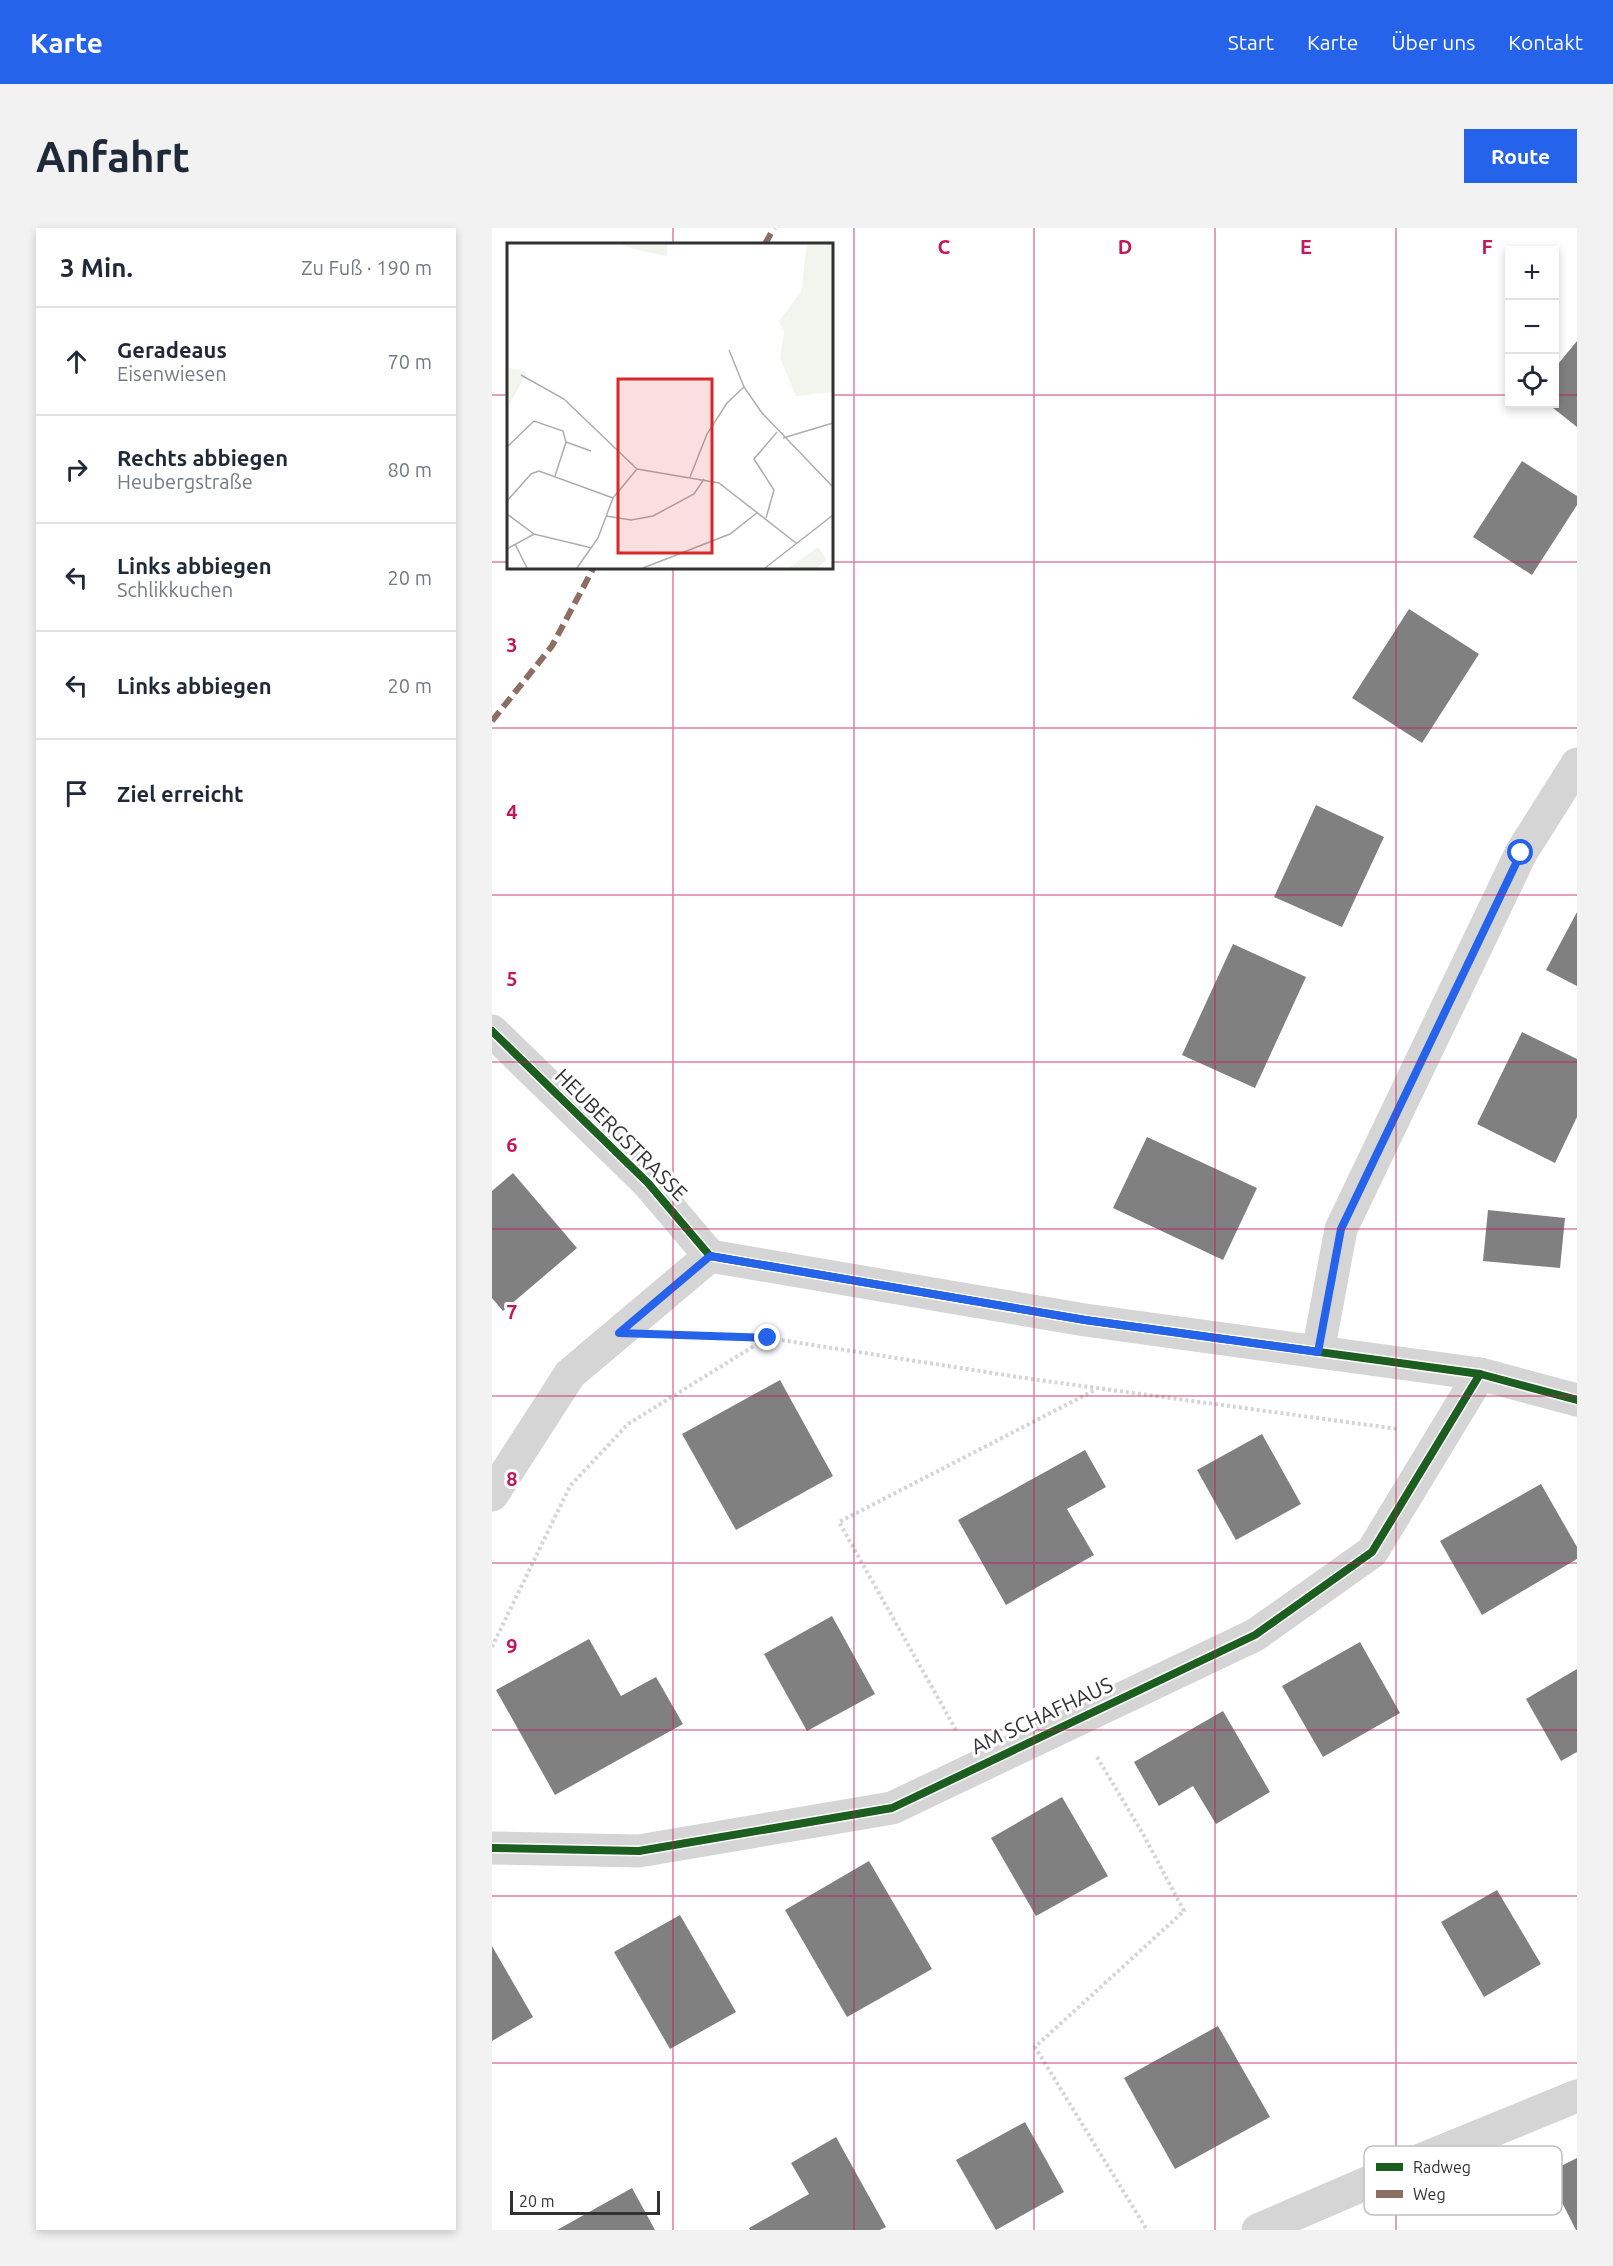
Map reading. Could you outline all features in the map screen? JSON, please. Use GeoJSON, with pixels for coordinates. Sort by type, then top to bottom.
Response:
{"type":"FeatureCollection","features":[{"type":"Feature","properties":{"kind":"street"},"geometry":{"type":"LineString","coordinates":[[1318,1352],[1341,1229],[1521,853],[1577,764]]}},
{"type":"Feature","properties":{"kind":"street","name":"HEUBERGSTRASSE"},"geometry":{"type":"LineString","coordinates":[[492,1031],[648,1183],[710,1256]]}},
{"type":"Feature","properties":{"kind":"street"},"geometry":{"type":"LineString","coordinates":[[492,1495],[570,1374],[710,1256],[1085,1320],[1480,1374],[1577,1401]]}},
{"type":"Feature","properties":{"kind":"street","name":"AM SCHAFHAUS"},"geometry":{"type":"LineString","coordinates":[[492,1848],[639,1851],[892,1808],[1255,1635],[1372,1552],[1480,1374]]}},
{"type":"Feature","properties":{"kind":"street"},"geometry":{"type":"LineString","coordinates":[[1455,2146],[1577,2096]]}},
{"type":"Feature","properties":{"kind":"street"},"geometry":{"type":"LineString","coordinates":[[1258,2230],[1364,2184]]}},
{"type":"Feature","properties":{"kind":"path"},"geometry":{"type":"LineString","coordinates":[[619,1333],[768,1338],[1096,1389],[1443,1435]]}},
{"type":"Feature","properties":{"kind":"path"},"geometry":{"type":"LineString","coordinates":[[492,1647],[570,1486],[627,1424],[768,1338]]}},
{"type":"Feature","properties":{"kind":"path"},"geometry":{"type":"LineString","coordinates":[[977,1767],[839,1522],[1096,1389]]}},
{"type":"Feature","properties":{"kind":"path"},"geometry":{"type":"LineString","coordinates":[[1075,1720],[1143,1834],[1184,1911],[1035,2047],[1147,2230]]}},
{"type":"Feature","properties":{"kind":"building"},"geometry":{"type":"Polygon","coordinates":[[[1577,341],[1577,427],[1553,408],[1559,408],[1559,363],[1577,341]]]}},
{"type":"Feature","properties":{"kind":"building"},"geometry":{"type":"Polygon","coordinates":[[[1522,461],[1577,496],[1577,505],[1532,575],[1473,537],[1522,461]]]}},
{"type":"Feature","properties":{"kind":"building"},"geometry":{"type":"Polygon","coordinates":[[[1409,609],[1479,654],[1422,743],[1352,698],[1409,609]]]}},
{"type":"Feature","properties":{"kind":"building"},"geometry":{"type":"Polygon","coordinates":[[[1316,805],[1384,837],[1342,927],[1274,897],[1316,805]]]}},
{"type":"Feature","properties":{"kind":"building"},"geometry":{"type":"Polygon","coordinates":[[[1577,912],[1577,986],[1546,970],[1577,912]]]}},
{"type":"Feature","properties":{"kind":"building"},"geometry":{"type":"Polygon","coordinates":[[[1233,944],[1306,977],[1255,1088],[1182,1055],[1233,944]]]}},
{"type":"Feature","properties":{"kind":"building"},"geometry":{"type":"Polygon","coordinates":[[[1522,1032],[1577,1059],[1577,1117],[1555,1163],[1477,1124],[1522,1032]]]}},
{"type":"Feature","properties":{"kind":"building"},"geometry":{"type":"Polygon","coordinates":[[[1147,1137],[1257,1188],[1223,1260],[1113,1208],[1147,1137]]]}},
{"type":"Feature","properties":{"kind":"building"},"geometry":{"type":"Polygon","coordinates":[[[513,1173],[577,1248],[503,1311],[492,1298],[492,1191],[513,1173]]]}},
{"type":"Feature","properties":{"kind":"building"},"geometry":{"type":"Polygon","coordinates":[[[1488,1210],[1565,1218],[1560,1268],[1483,1261],[1488,1210]]]}},
{"type":"Feature","properties":{"kind":"building"},"geometry":{"type":"Polygon","coordinates":[[[780,1380],[833,1476],[736,1530],[682,1434],[780,1380]]]}},
{"type":"Feature","properties":{"kind":"building"},"geometry":{"type":"Polygon","coordinates":[[[1262,1434],[1301,1504],[1236,1540],[1197,1470],[1262,1434]]]}},
{"type":"Feature","properties":{"kind":"building"},"geometry":{"type":"Polygon","coordinates":[[[1085,1450],[1106,1487],[1067,1509],[1094,1555],[1006,1605],[958,1520],[1085,1450]]]}},
{"type":"Feature","properties":{"kind":"building"},"geometry":{"type":"Polygon","coordinates":[[[1541,1484],[1577,1547],[1577,1559],[1482,1615],[1440,1541],[1541,1484]]]}},
{"type":"Feature","properties":{"kind":"building"},"geometry":{"type":"Polygon","coordinates":[[[832,1616],[875,1694],[807,1731],[764,1654],[832,1616]]]}},
{"type":"Feature","properties":{"kind":"building"},"geometry":{"type":"Polygon","coordinates":[[[589,1639],[621,1696],[656,1677],[683,1724],[555,1795],[496,1690],[589,1639]]]}},
{"type":"Feature","properties":{"kind":"building"},"geometry":{"type":"Polygon","coordinates":[[[1360,1642],[1400,1713],[1323,1757],[1282,1686],[1360,1642]]]}},
{"type":"Feature","properties":{"kind":"building"},"geometry":{"type":"Polygon","coordinates":[[[1577,1669],[1577,1752],[1561,1761],[1526,1699],[1577,1669]]]}},
{"type":"Feature","properties":{"kind":"building"},"geometry":{"type":"Polygon","coordinates":[[[1223,1711],[1270,1792],[1216,1824],[1193,1786],[1159,1806],[1134,1762],[1223,1711]]]}},
{"type":"Feature","properties":{"kind":"building"},"geometry":{"type":"Polygon","coordinates":[[[1062,1797],[1108,1876],[1036,1916],[991,1838],[1062,1797]]]}},
{"type":"Feature","properties":{"kind":"building"},"geometry":{"type":"Polygon","coordinates":[[[869,1861],[932,1969],[847,2017],[785,1910],[869,1861]]]}},
{"type":"Feature","properties":{"kind":"building"},"geometry":{"type":"Polygon","coordinates":[[[1497,1890],[1541,1964],[1484,1997],[1441,1922],[1497,1890]]]}},
{"type":"Feature","properties":{"kind":"building"},"geometry":{"type":"Polygon","coordinates":[[[680,1915],[736,2012],[670,2049],[614,1952],[680,1915]]]}},
{"type":"Feature","properties":{"kind":"building"},"geometry":{"type":"Polygon","coordinates":[[[492,1946],[533,2017],[492,2041],[492,1946]]]}},
{"type":"Feature","properties":{"kind":"building"},"geometry":{"type":"Polygon","coordinates":[[[1218,2026],[1270,2117],[1175,2169],[1124,2078],[1218,2026]]]}},
{"type":"Feature","properties":{"kind":"building"},"geometry":{"type":"Polygon","coordinates":[[[1025,2122],[1064,2192],[996,2230],[956,2160],[1025,2122]]]}},
{"type":"Feature","properties":{"kind":"building"},"geometry":{"type":"Polygon","coordinates":[[[836,2137],[886,2227],[880,2230],[750,2230],[749,2228],[809,2194],[791,2163],[836,2137]]]}},
{"type":"Feature","properties":{"kind":"building"},"geometry":{"type":"Polygon","coordinates":[[[1577,2158],[1577,2230],[1562,2202],[1562,2166],[1577,2158]]]}},
{"type":"Feature","properties":{"kind":"building"},"geometry":{"type":"Polygon","coordinates":[[[632,2188],[655,2230],[557,2230],[632,2188]]]}},
{"type":"Feature","properties":{"kind":"marked path"},"geometry":{"type":"LineString","coordinates":[[766,243],[774,228]]}},
{"type":"Feature","properties":{"kind":"marked path"},"geometry":{"type":"LineString","coordinates":[[492,721],[552,646],[593,568]]}},
{"type":"Feature","properties":{"kind":"cycle path"},"geometry":{"type":"LineString","coordinates":[[492,1031],[648,1183],[710,1256],[1085,1320],[1480,1374],[1577,1400]]}},
{"type":"Feature","properties":{"kind":"cycle path"},"geometry":{"type":"LineString","coordinates":[[492,1848],[639,1851],[892,1808],[1255,1635],[1372,1552],[1480,1374]]}},
{"type":"Feature","properties":{"kind":"route"},"geometry":{"type":"LineString","coordinates":[[768,1338],[619,1333],[710,1256],[1085,1320],[1318,1352],[1341,1229],[1521,853]]}}]}
